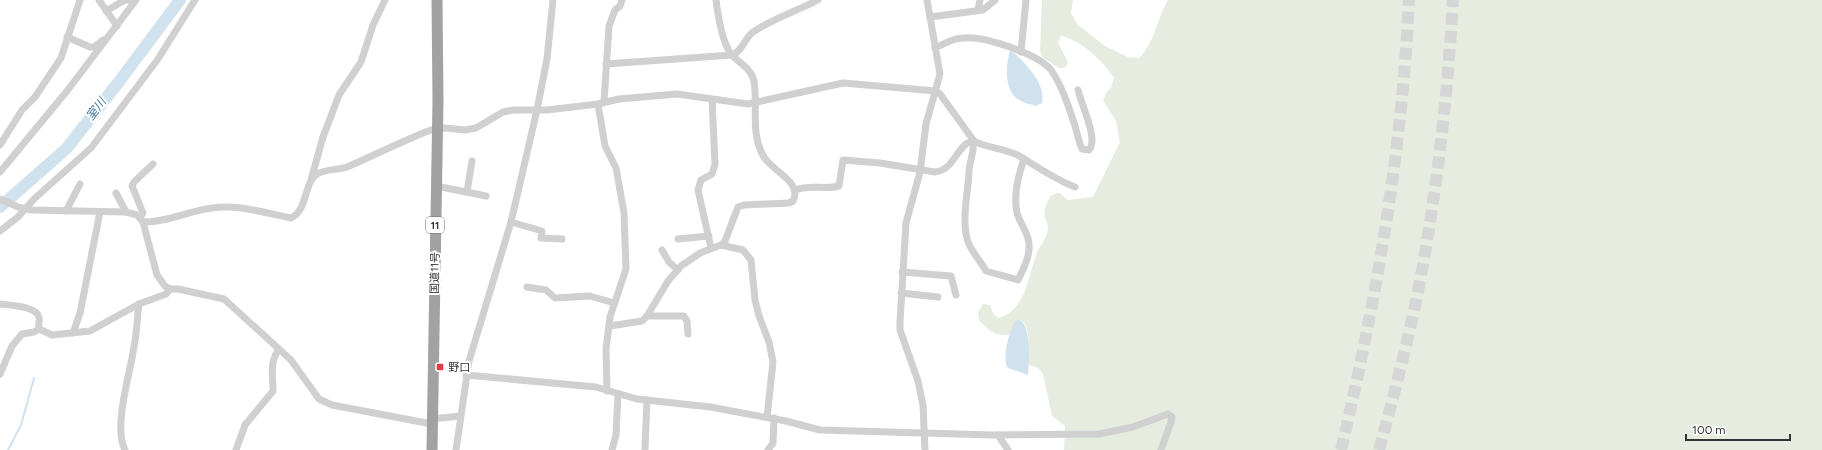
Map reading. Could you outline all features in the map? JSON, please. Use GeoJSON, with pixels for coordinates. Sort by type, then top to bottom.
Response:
{"type":"FeatureCollection","features":[{"type":"Feature","properties":{"kind":"highway","name":"国道11号"},"geometry":{"type":"LineString","coordinates":[[432,450],[437,129],[437,0]]}},
{"type":"Feature","properties":{"kind":"street"},"geometry":{"type":"LineString","coordinates":[[0,145],[22,110],[35,97],[61,58],[80,0]]}},
{"type":"Feature","properties":{"kind":"street"},"geometry":{"type":"LineString","coordinates":[[99,0],[117,26]]}},
{"type":"Feature","properties":{"kind":"street"},"geometry":{"type":"LineString","coordinates":[[106,11],[125,0],[130,0]]}},
{"type":"Feature","properties":{"kind":"street"},"geometry":{"type":"LineString","coordinates":[[0,172],[67,91],[136,0]]}},
{"type":"Feature","properties":{"kind":"street"},"geometry":{"type":"LineString","coordinates":[[0,231],[21,208],[91,148],[158,59],[195,0]]}},
{"type":"Feature","properties":{"kind":"street"},"geometry":{"type":"LineString","coordinates":[[311,182],[311,174],[339,95],[361,62],[373,25],[385,0]]}},
{"type":"Feature","properties":{"kind":"street"},"geometry":{"type":"LineString","coordinates":[[456,450],[466,375],[511,222],[548,59],[553,0]]}},
{"type":"Feature","properties":{"kind":"street"},"geometry":{"type":"LineString","coordinates":[[607,391],[606,349],[610,317],[626,270],[624,212],[616,168],[605,146],[601,103],[609,26],[615,10],[620,6],[622,0]]}},
{"type":"Feature","properties":{"kind":"street"},"geometry":{"type":"LineString","coordinates":[[716,0],[727,46],[732,55],[744,65],[754,80],[756,128],[761,152],[769,163],[795,190],[796,195],[793,202],[789,203],[744,205],[738,207],[730,228],[721,245]]}},
{"type":"Feature","properties":{"kind":"street"},"geometry":{"type":"LineString","coordinates":[[606,64],[732,55],[737,53],[751,33],[818,0]]}},
{"type":"Feature","properties":{"kind":"street"},"geometry":{"type":"LineString","coordinates":[[925,450],[923,405],[918,381],[900,330],[902,272],[906,223],[921,170],[926,124],[940,74],[927,0]]}},
{"type":"Feature","properties":{"kind":"street"},"geometry":{"type":"LineString","coordinates":[[978,10],[980,0]]}},
{"type":"Feature","properties":{"kind":"street"},"geometry":{"type":"LineString","coordinates":[[930,17],[987,8],[995,0]]}},
{"type":"Feature","properties":{"kind":"street"},"geometry":{"type":"LineString","coordinates":[[1021,52],[1026,0]]}},
{"type":"Feature","properties":{"kind":"street"},"geometry":{"type":"LineString","coordinates":[[67,37],[94,47],[107,38]]}},
{"type":"Feature","properties":{"kind":"street"},"geometry":{"type":"LineString","coordinates":[[935,48],[954,40],[975,38],[1004,45],[1021,52],[1050,69],[1068,106],[1082,149],[1089,150],[1093,141],[1092,134],[1078,90]]}},
{"type":"Feature","properties":{"kind":"street"},"geometry":{"type":"LineString","coordinates":[[0,199],[21,208],[66,211],[126,212],[142,220],[158,222],[201,209],[230,207],[245,208],[292,218],[297,215],[300,210],[311,182],[316,175],[322,172],[345,167],[389,149],[406,140],[437,129],[465,130],[476,128],[508,111],[523,108],[537,110],[601,103],[619,99],[677,94],[748,104],[843,82],[936,91],[940,94],[974,141],[982,145],[1012,153],[1065,183],[1075,187]]}},
{"type":"Feature","properties":{"kind":"street"},"geometry":{"type":"LineString","coordinates":[[712,100],[716,164],[712,174],[702,180],[698,190],[712,248]]}},
{"type":"Feature","properties":{"kind":"street"},"geometry":{"type":"LineString","coordinates":[[974,141],[975,150],[969,171],[969,181],[965,200],[968,242],[986,272],[1018,280],[1029,254],[1029,244],[1017,215],[1016,204],[1016,189],[1024,159]]}},
{"type":"Feature","properties":{"kind":"street"},"geometry":{"type":"LineString","coordinates":[[795,190],[803,187],[833,188],[839,186],[842,160],[880,163],[921,170],[941,171],[949,166],[965,144],[974,141]]}},
{"type":"Feature","properties":{"kind":"street"},"geometry":{"type":"LineString","coordinates":[[467,192],[472,161]]}},
{"type":"Feature","properties":{"kind":"street"},"geometry":{"type":"LineString","coordinates":[[153,164],[134,182],[132,186],[143,213],[142,220],[160,281],[170,289],[178,289],[224,299],[291,360],[313,392],[325,403],[393,418],[432,421],[460,416]]}},
{"type":"Feature","properties":{"kind":"street"},"geometry":{"type":"LineString","coordinates":[[66,211],[80,184]]}},
{"type":"Feature","properties":{"kind":"street"},"geometry":{"type":"LineString","coordinates":[[436,186],[486,196]]}},
{"type":"Feature","properties":{"kind":"street"},"geometry":{"type":"LineString","coordinates":[[116,192],[126,212]]}},
{"type":"Feature","properties":{"kind":"street"},"geometry":{"type":"LineString","coordinates":[[73,333],[80,313],[100,212]]}},
{"type":"Feature","properties":{"kind":"street"},"geometry":{"type":"LineString","coordinates":[[511,222],[542,231],[541,238],[562,239]]}},
{"type":"Feature","properties":{"kind":"street"},"geometry":{"type":"LineString","coordinates":[[678,238],[709,236]]}},
{"type":"Feature","properties":{"kind":"street"},"geometry":{"type":"LineString","coordinates":[[610,326],[636,324],[642,321],[647,316],[668,281],[678,270],[700,253],[721,245],[742,250],[751,260],[757,308],[769,342],[773,362],[767,417]]}},
{"type":"Feature","properties":{"kind":"street"},"geometry":{"type":"LineString","coordinates":[[662,250],[669,262],[678,270]]}},
{"type":"Feature","properties":{"kind":"street"},"geometry":{"type":"LineString","coordinates":[[902,272],[950,276],[956,295]]}},
{"type":"Feature","properties":{"kind":"street"},"geometry":{"type":"LineString","coordinates":[[527,287],[546,290],[555,298],[590,296],[614,303]]}},
{"type":"Feature","properties":{"kind":"street"},"geometry":{"type":"LineString","coordinates":[[39,329],[52,335],[90,331],[139,304],[166,294],[170,289]]}},
{"type":"Feature","properties":{"kind":"street"},"geometry":{"type":"LineString","coordinates":[[902,293],[938,297]]}},
{"type":"Feature","properties":{"kind":"street"},"geometry":{"type":"LineString","coordinates":[[0,304],[22,307],[35,311],[39,318],[39,329]]}},
{"type":"Feature","properties":{"kind":"street"},"geometry":{"type":"LineString","coordinates":[[125,450],[120,439],[120,425],[134,348],[139,304]]}},
{"type":"Feature","properties":{"kind":"street"},"geometry":{"type":"LineString","coordinates":[[647,316],[684,316],[687,320],[688,334]]}},
{"type":"Feature","properties":{"kind":"street"},"geometry":{"type":"LineString","coordinates":[[0,374],[15,342],[22,334],[34,332],[39,329]]}},
{"type":"Feature","properties":{"kind":"street"},"geometry":{"type":"LineString","coordinates":[[236,450],[245,425],[272,391],[271,365],[279,349]]}},
{"type":"Feature","properties":{"kind":"street"},"geometry":{"type":"LineString","coordinates":[[466,375],[596,387],[618,394],[647,400],[774,418],[820,430],[998,435],[1099,434],[1133,427],[1168,414],[1172,417],[1172,422],[1161,450]]}},
{"type":"Feature","properties":{"kind":"street"},"geometry":{"type":"LineString","coordinates":[[612,450],[616,435],[618,394]]}},
{"type":"Feature","properties":{"kind":"street"},"geometry":{"type":"LineString","coordinates":[[645,449],[647,400]]}},
{"type":"Feature","properties":{"kind":"street"},"geometry":{"type":"LineString","coordinates":[[768,450],[773,443],[774,418]]}},
{"type":"Feature","properties":{"kind":"street"},"geometry":{"type":"LineString","coordinates":[[998,435],[1008,450]]}},
{"type":"Feature","properties":{"kind":"shaded area"},"geometry":{"type":"Polygon","coordinates":[[[1042,0],[1073,0],[1071,13],[1078,25],[1105,46],[1128,57],[1139,58],[1149,45],[1168,0],[1822,0],[1822,450],[1064,450],[1065,426],[1052,416],[1043,374],[1038,368],[1029,365],[1028,333],[1023,322],[1018,319],[1009,335],[999,335],[989,330],[979,320],[978,312],[983,304],[990,305],[993,313],[998,318],[1007,314],[1020,301],[1028,283],[1037,252],[1047,235],[1048,226],[1045,218],[1045,212],[1051,195],[1059,193],[1068,200],[1093,197],[1120,142],[1116,121],[1103,101],[1107,91],[1111,88],[1114,78],[1098,58],[1076,42],[1061,36],[1058,43],[1068,62],[1065,68],[1059,68],[1042,57],[1040,50],[1042,0]]]}},
{"type":"Feature","properties":{"kind":"water"},"geometry":{"type":"Polygon","coordinates":[[[1010,51],[1012,51],[1034,74],[1041,88],[1042,103],[1036,106],[1025,103],[1015,97],[1011,92],[1007,79],[1007,64],[1010,51]]]}},
{"type":"Feature","properties":{"kind":"water"},"geometry":{"type":"Polygon","coordinates":[[[1018,319],[1026,328],[1028,335],[1028,375],[1008,368],[1006,364],[1005,358],[1009,335],[1018,319]]]}},
{"type":"Feature","properties":{"kind":"waterway","name":"室川"},"geometry":{"type":"LineString","coordinates":[[0,207],[66,149],[180,0]]}},
{"type":"Feature","properties":{"kind":"waterway"},"geometry":{"type":"LineString","coordinates":[[8,450],[21,425],[34,378]]}},
{"type":"Feature","properties":{"kind":"tunnel"},"geometry":{"type":"LineString","coordinates":[[1341,450],[1354,394],[1386,226],[1394,170],[1406,57],[1409,0]]}},
{"type":"Feature","properties":{"kind":"tunnel"},"geometry":{"type":"LineString","coordinates":[[1379,450],[1408,338],[1428,237],[1442,135],[1453,0]]}},
{"type":"Feature","properties":{"kind":"place","name":"野口"},"geometry":{"type":"Point","coordinates":[440,367]}}]}
